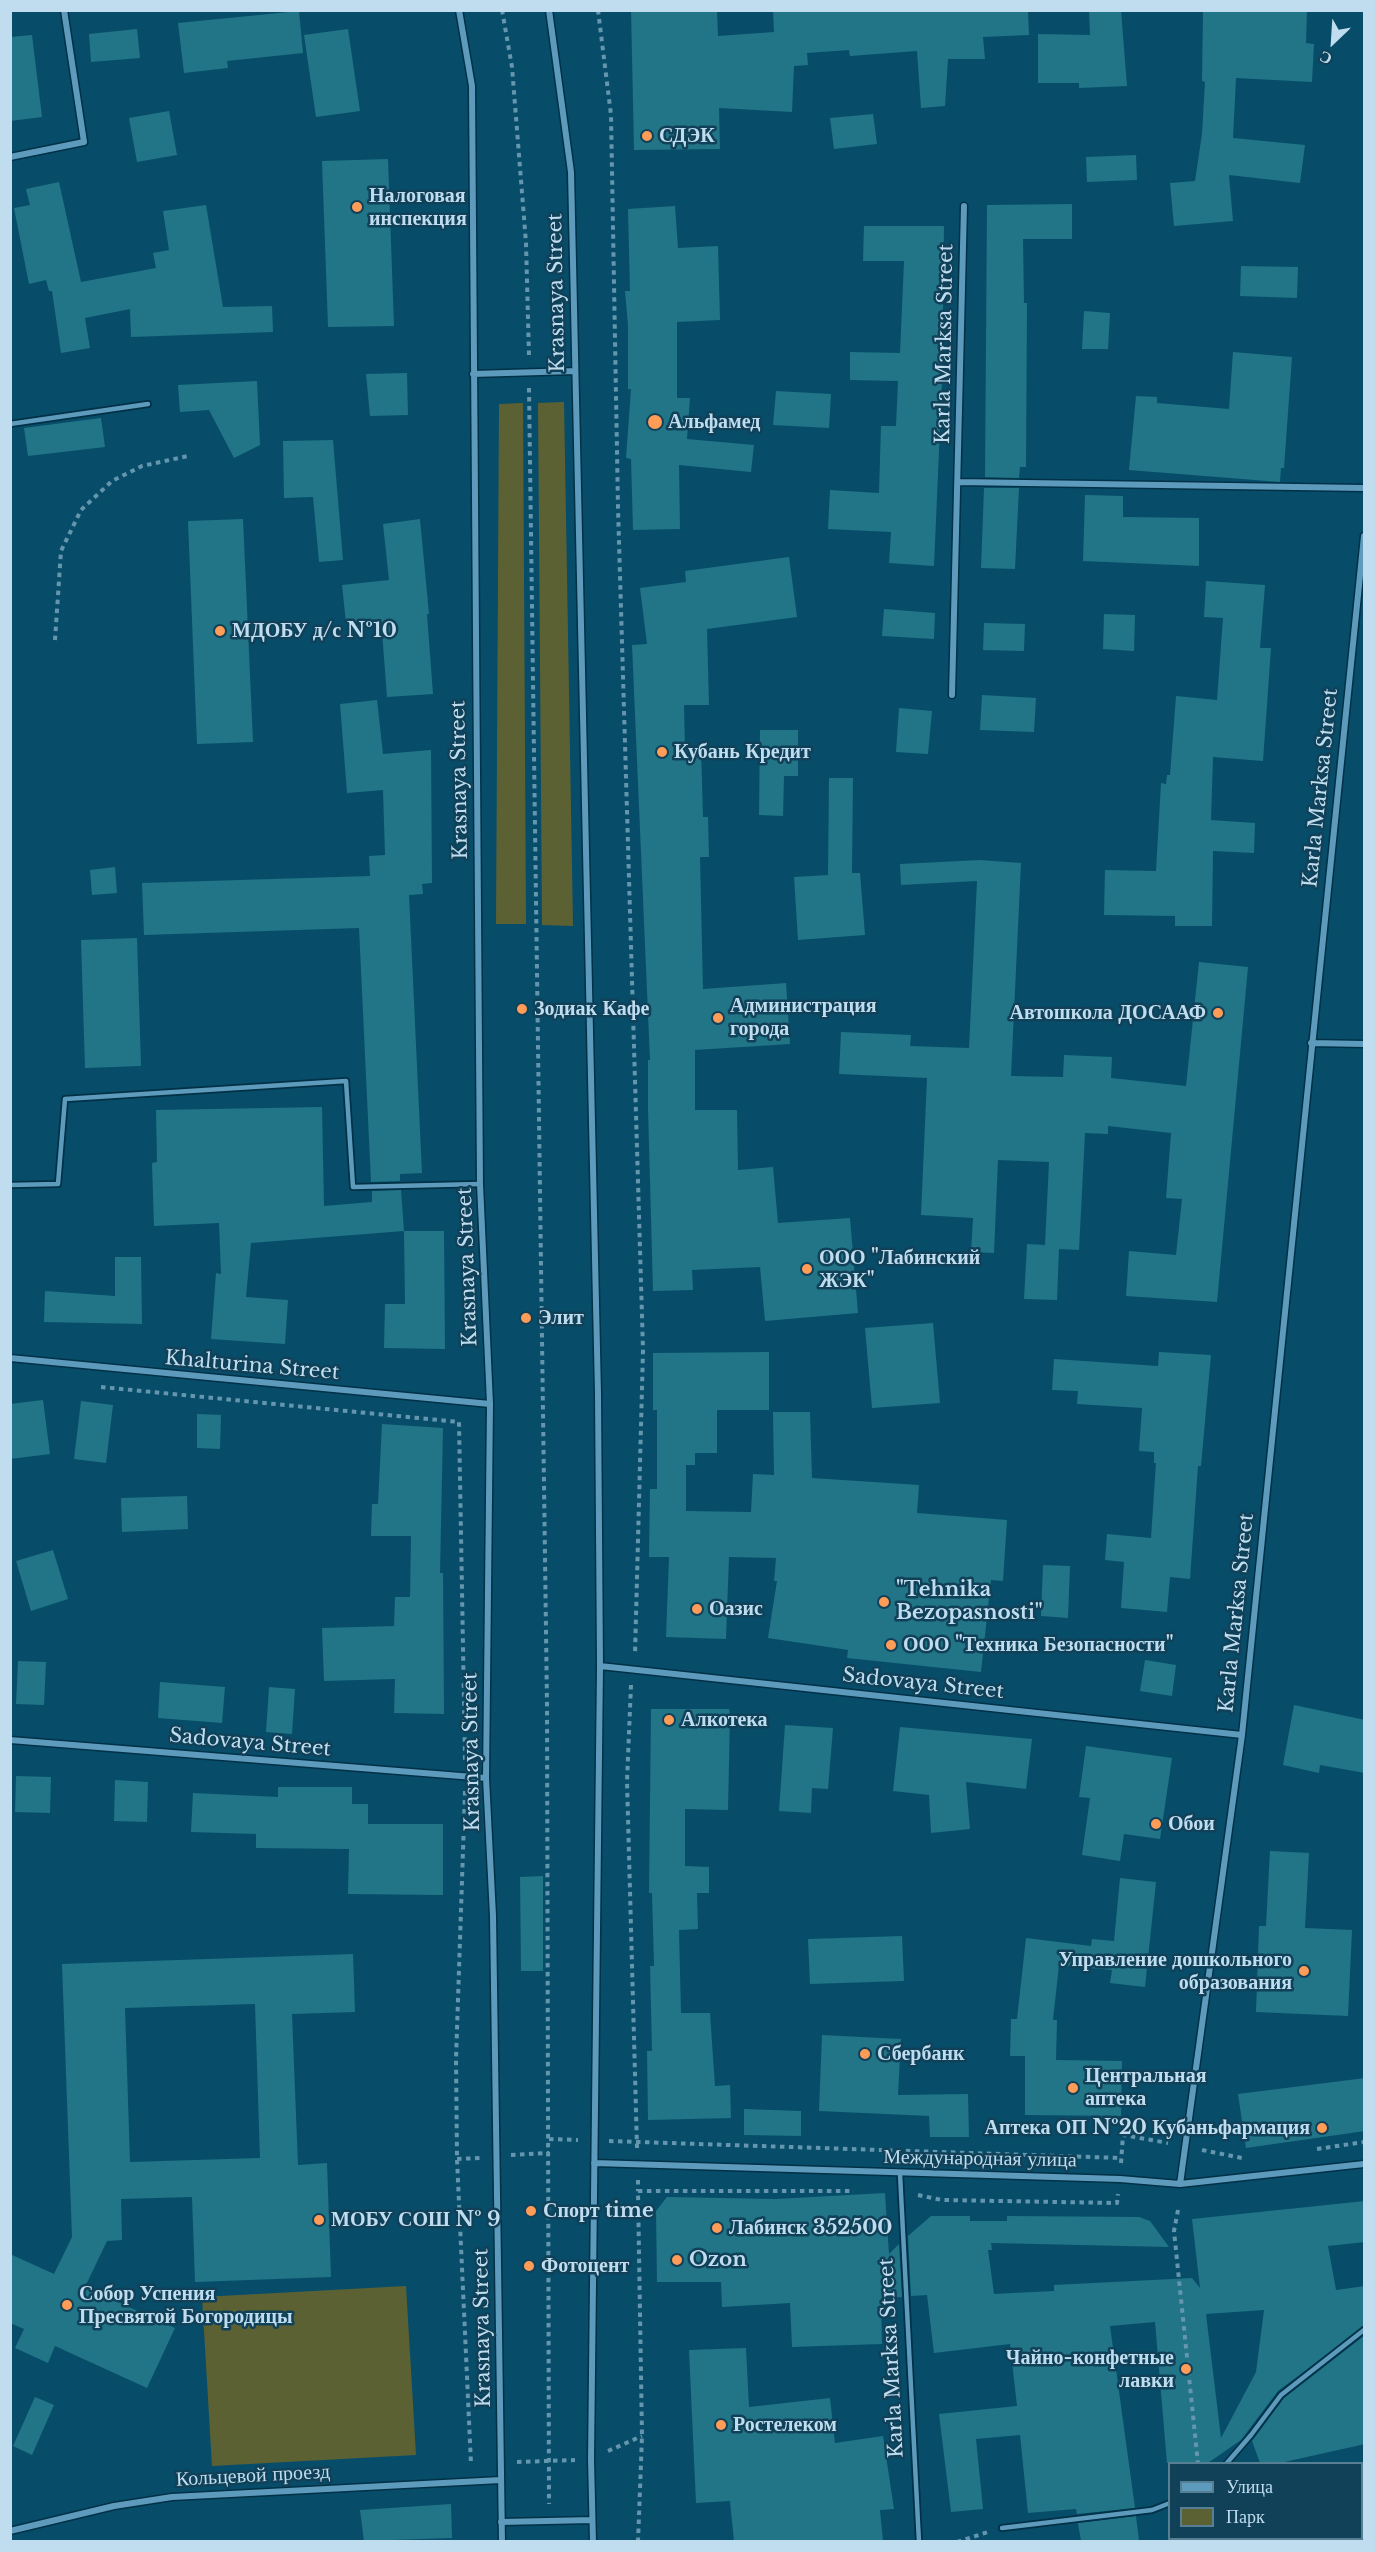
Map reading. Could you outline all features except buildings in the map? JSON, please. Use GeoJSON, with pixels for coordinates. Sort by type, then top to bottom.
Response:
{"type":"FeatureCollection","features":[{"type":"Feature","properties":{"kind":"street"},"geometry":{"type":"LineString","coordinates":[[10,157],[84,142],[64,10]]}},
{"type":"Feature","properties":{"kind":"street","name":"Krasnaya Street"},"geometry":{"type":"LineString","coordinates":[[459,10],[472,86],[480,1184],[490,1404],[486,1778],[493,1927],[502,2541]]}},
{"type":"Feature","properties":{"kind":"street","name":"Krasnaya Street"},"geometry":{"type":"LineString","coordinates":[[549,10],[570,172],[598,1394],[600,1666],[591,2459],[593,2541]]}},
{"type":"Feature","properties":{"kind":"street","name":"Karla Marksa Street"},"geometry":{"type":"LineString","coordinates":[[952,695],[964,206]]}},
{"type":"Feature","properties":{"kind":"street"},"geometry":{"type":"LineString","coordinates":[[473,374],[575,371]]}},
{"type":"Feature","properties":{"kind":"street"},"geometry":{"type":"LineString","coordinates":[[958,482],[1365,488]]}},
{"type":"Feature","properties":{"kind":"street","name":"Karla Marksa Street"},"geometry":{"type":"LineString","coordinates":[[1180,2184],[1242,1736],[1311,1043],[1365,536]]}},
{"type":"Feature","properties":{"kind":"street"},"geometry":{"type":"LineString","coordinates":[[1311,1043],[1365,1044]]}},
{"type":"Feature","properties":{"kind":"street","name":"Khalturina Street"},"geometry":{"type":"LineString","coordinates":[[10,1358],[490,1404]]}},
{"type":"Feature","properties":{"kind":"street","name":"Sadovaya Street"},"geometry":{"type":"LineString","coordinates":[[600,1666],[635,1668],[1242,1736]]}},
{"type":"Feature","properties":{"kind":"street","name":"Sadovaya Street"},"geometry":{"type":"LineString","coordinates":[[10,1740],[486,1778]]}},
{"type":"Feature","properties":{"kind":"street","name":"Международная улица"},"geometry":{"type":"LineString","coordinates":[[594,2163],[1120,2179],[1180,2184],[1365,2164]]}},
{"type":"Feature","properties":{"kind":"street","name":"Кольцевой проезд"},"geometry":{"type":"LineString","coordinates":[[10,2531],[114,2506],[172,2497],[501,2480]]}},
{"type":"Feature","properties":{"kind":"street"},"geometry":{"type":"LineString","coordinates":[[501,2522],[592,2520]]}},
{"type":"Feature","properties":{"kind":"lane"},"geometry":{"type":"LineString","coordinates":[[10,424],[148,404]]}},
{"type":"Feature","properties":{"kind":"lane"},"geometry":{"type":"LineString","coordinates":[[10,1185],[58,1184],[65,1099],[346,1081],[353,1188],[480,1184]]}},
{"type":"Feature","properties":{"kind":"lane","name":"Karla Marksa Street"},"geometry":{"type":"LineString","coordinates":[[900,2174],[919,2541]]}},
{"type":"Feature","properties":{"kind":"lane"},"geometry":{"type":"LineString","coordinates":[[1227,2462],[1281,2395],[1365,2330]]}},
{"type":"Feature","properties":{"kind":"lane"},"geometry":{"type":"LineString","coordinates":[[1002,2528],[1152,2510],[1168,2504]]}},
{"type":"Feature","properties":{"kind":"path"},"geometry":{"type":"LineString","coordinates":[[502,10],[512,66],[526,243],[529,373],[547,1725],[550,2521]]}},
{"type":"Feature","properties":{"kind":"path"},"geometry":{"type":"LineString","coordinates":[[598,10],[611,115],[618,520],[643,1350],[635,1668],[630,1690],[627,1781],[638,2191]]}},
{"type":"Feature","properties":{"kind":"path"},"geometry":{"type":"LineString","coordinates":[[55,640],[61,551],[81,510],[112,481],[142,466],[188,456]]}},
{"type":"Feature","properties":{"kind":"path"},"geometry":{"type":"LineString","coordinates":[[93,1386],[459,1422],[466,1778],[456,2059],[457,2159],[472,2469],[476,2480]]}},
{"type":"Feature","properties":{"kind":"path"},"geometry":{"type":"LineString","coordinates":[[549,2139],[1121,2158]]}},
{"type":"Feature","properties":{"kind":"path"},"geometry":{"type":"LineString","coordinates":[[1178,2210],[1174,2231],[1198,2462]]}},
{"type":"Feature","properties":{"kind":"path"},"geometry":{"type":"LineString","coordinates":[[501,2462],[591,2459],[642,2436]]}},
{"type":"Feature","properties":{"kind":"path"},"geometry":{"type":"LineString","coordinates":[[957,2541],[1002,2528]]}},
{"type":"Feature","properties":{"kind":"green space"},"geometry":{"type":"Polygon","coordinates":[[[564,402],[573,926],[542,925],[538,403],[564,402]]]}},
{"type":"Feature","properties":{"kind":"green space"},"geometry":{"type":"Polygon","coordinates":[[[523,403],[526,924],[496,924],[499,404],[523,403]]]}},
{"type":"Feature","properties":{"kind":"green space"},"geometry":{"type":"Polygon","coordinates":[[[406,2286],[416,2455],[212,2466],[202,2297],[406,2286]]]}},
{"type":"Feature","properties":{"kind":"place","name":"СДЭК"},"geometry":{"type":"Point","coordinates":[647,136]}},
{"type":"Feature","properties":{"kind":"place","name":"Налоговая инспекция"},"geometry":{"type":"Point","coordinates":[357,207]}},
{"type":"Feature","properties":{"kind":"place","name":"Альфамед"},"geometry":{"type":"Point","coordinates":[655,422]}},
{"type":"Feature","properties":{"kind":"place","name":"МДОБУ д/с №10"},"geometry":{"type":"Point","coordinates":[220,631]}},
{"type":"Feature","properties":{"kind":"place","name":"Кубань Кредит"},"geometry":{"type":"Point","coordinates":[662,752]}},
{"type":"Feature","properties":{"kind":"place","name":"Зодиак Кафе"},"geometry":{"type":"Point","coordinates":[522,1009]}},
{"type":"Feature","properties":{"kind":"place","name":"Автошкола ДОСААФ"},"geometry":{"type":"Point","coordinates":[1218,1013]}},
{"type":"Feature","properties":{"kind":"place","name":"Администрация города"},"geometry":{"type":"Point","coordinates":[718,1018]}},
{"type":"Feature","properties":{"kind":"place","name":"ООО \"Лабинский ЖЭК\""},"geometry":{"type":"Point","coordinates":[807,1269]}},
{"type":"Feature","properties":{"kind":"place","name":"Элит"},"geometry":{"type":"Point","coordinates":[526,1318]}},
{"type":"Feature","properties":{"kind":"place","name":"\"Tehnika Bezopasnosti\""},"geometry":{"type":"Point","coordinates":[884,1602]}},
{"type":"Feature","properties":{"kind":"place","name":"Оазис"},"geometry":{"type":"Point","coordinates":[697,1609]}},
{"type":"Feature","properties":{"kind":"place","name":"ООО \"Техника Безопасности\""},"geometry":{"type":"Point","coordinates":[891,1645]}},
{"type":"Feature","properties":{"kind":"place","name":"Алкотека"},"geometry":{"type":"Point","coordinates":[669,1720]}},
{"type":"Feature","properties":{"kind":"place","name":"Обои"},"geometry":{"type":"Point","coordinates":[1156,1824]}},
{"type":"Feature","properties":{"kind":"place","name":"Управление дошкольного образования"},"geometry":{"type":"Point","coordinates":[1304,1971]}},
{"type":"Feature","properties":{"kind":"place","name":"Сбербанк"},"geometry":{"type":"Point","coordinates":[865,2054]}},
{"type":"Feature","properties":{"kind":"place","name":"Центральная аптека"},"geometry":{"type":"Point","coordinates":[1073,2088]}},
{"type":"Feature","properties":{"kind":"place","name":"Аптека ОП №20 Кубаньфармация"},"geometry":{"type":"Point","coordinates":[1322,2128]}},
{"type":"Feature","properties":{"kind":"place","name":"Спорт time"},"geometry":{"type":"Point","coordinates":[531,2211]}},
{"type":"Feature","properties":{"kind":"place","name":"МОБУ СОШ № 9"},"geometry":{"type":"Point","coordinates":[319,2220]}},
{"type":"Feature","properties":{"kind":"place","name":"Лабинск 352500"},"geometry":{"type":"Point","coordinates":[717,2228]}},
{"type":"Feature","properties":{"kind":"place","name":"Ozon"},"geometry":{"type":"Point","coordinates":[677,2260]}},
{"type":"Feature","properties":{"kind":"place","name":"Фотоцент"},"geometry":{"type":"Point","coordinates":[529,2266]}},
{"type":"Feature","properties":{"kind":"place","name":"Собор Успения Пресвятой Богородицы"},"geometry":{"type":"Point","coordinates":[67,2305]}},
{"type":"Feature","properties":{"kind":"place","name":"Чайно-конфетные лавки"},"geometry":{"type":"Point","coordinates":[1186,2369]}},
{"type":"Feature","properties":{"kind":"place","name":"Ростелеком"},"geometry":{"type":"Point","coordinates":[721,2425]}}]}
